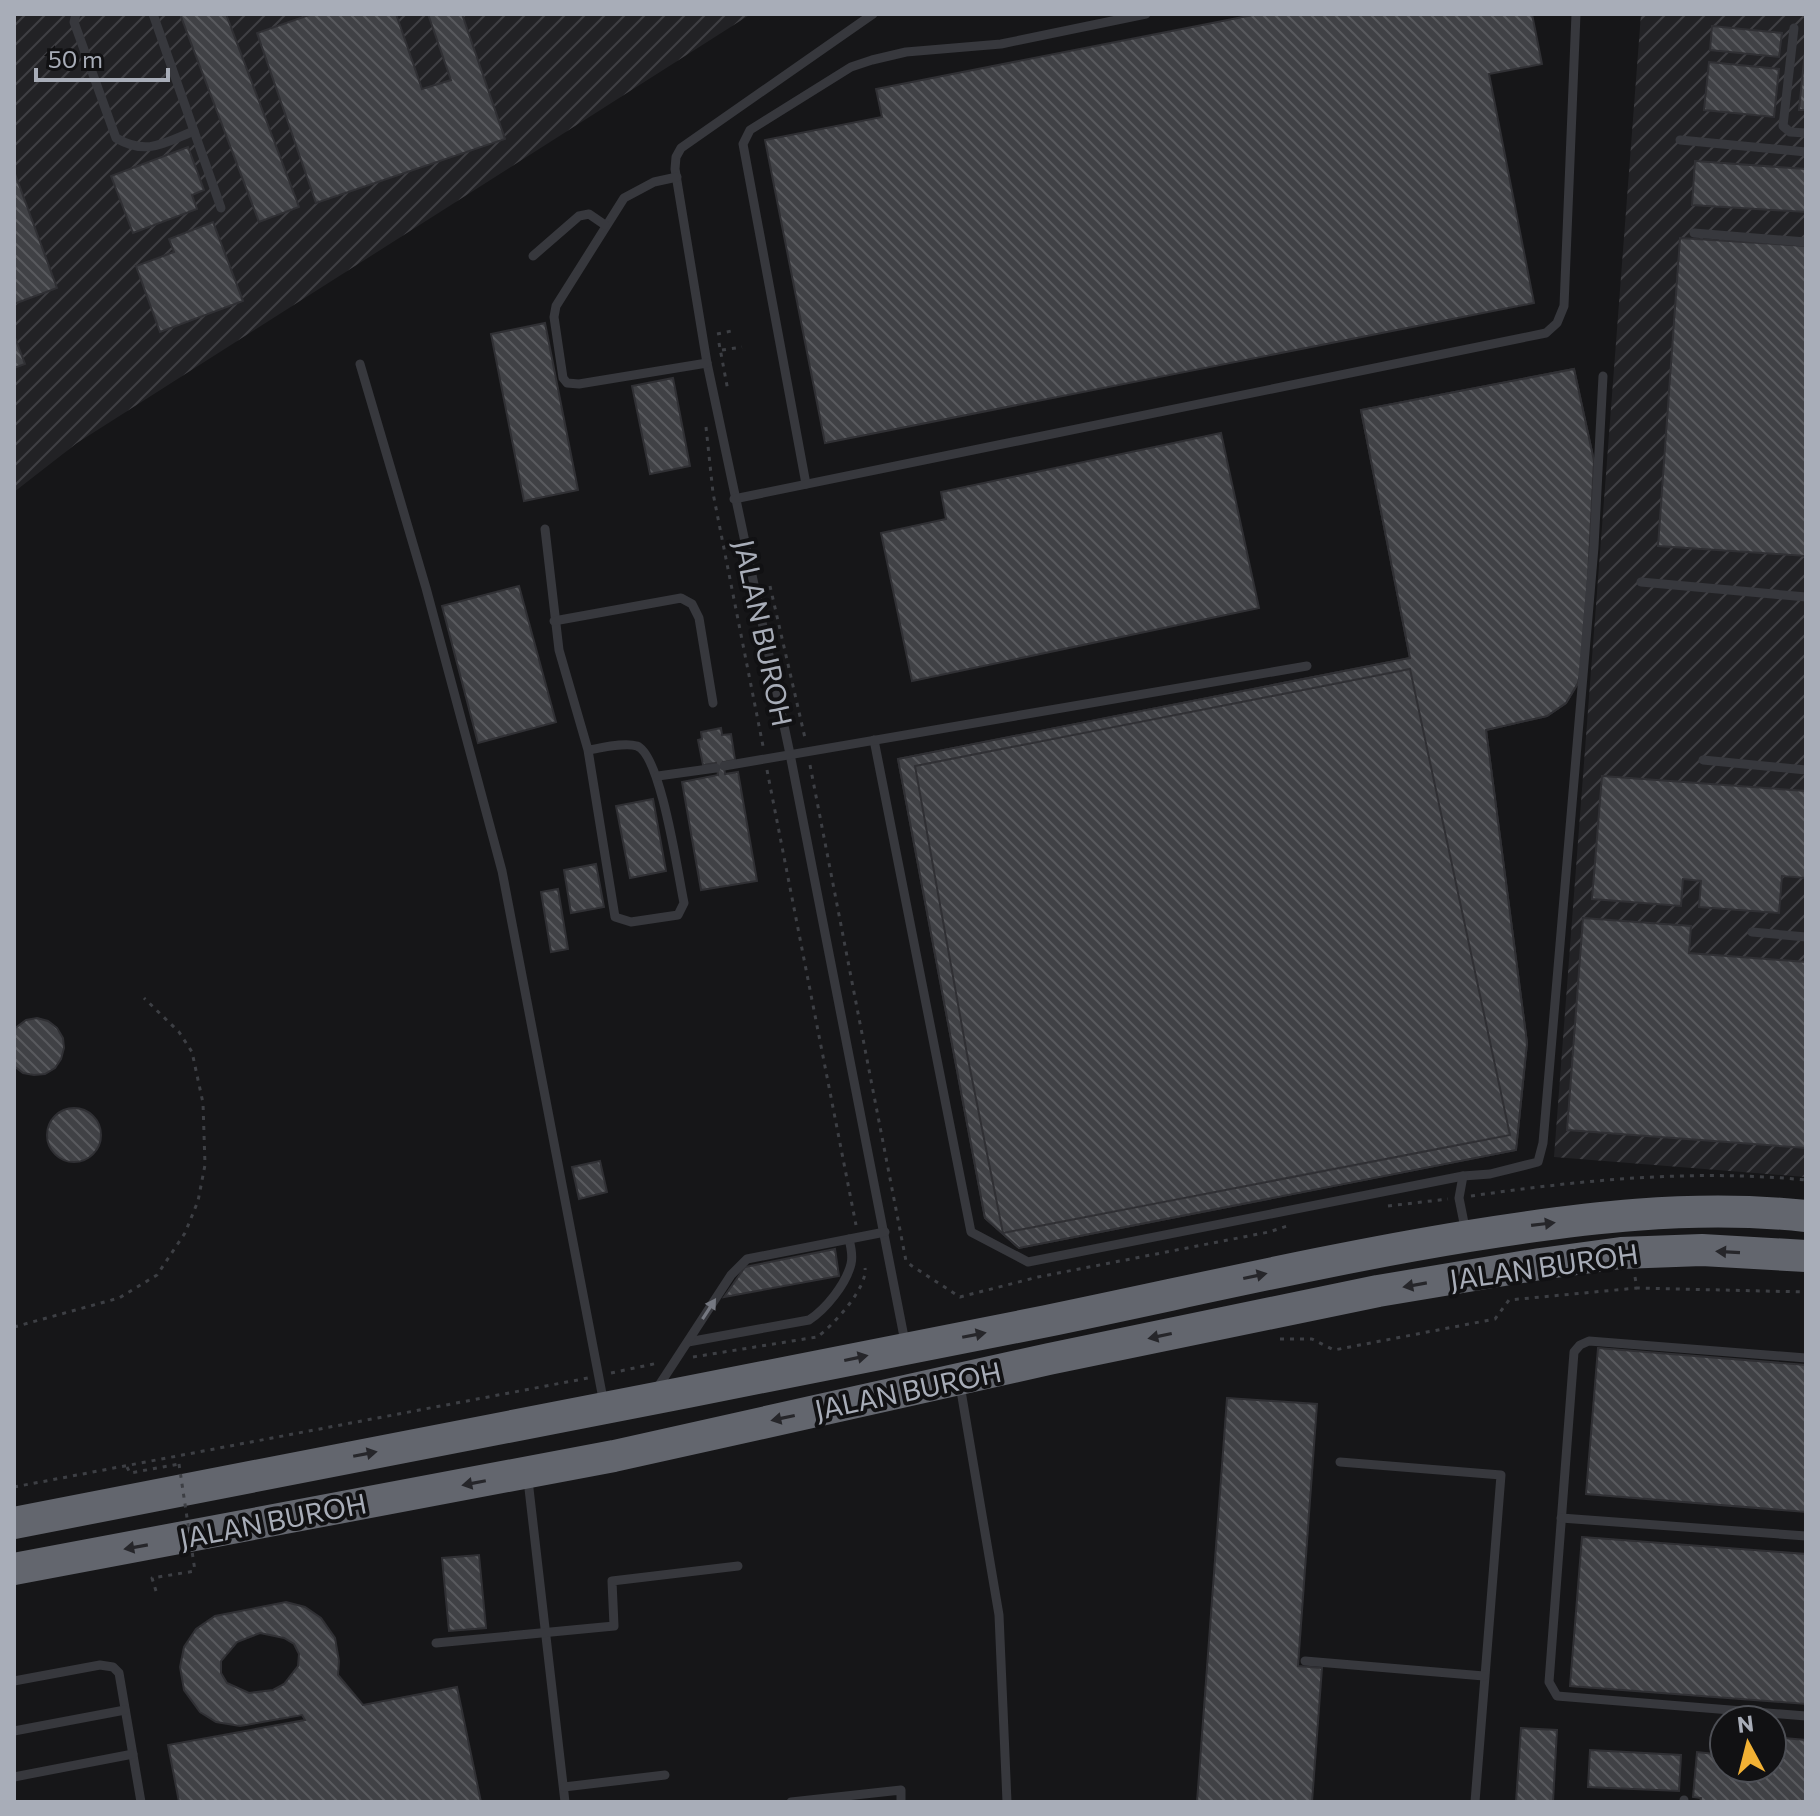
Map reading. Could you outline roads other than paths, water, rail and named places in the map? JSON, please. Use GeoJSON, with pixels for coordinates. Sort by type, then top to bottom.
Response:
{"type":"FeatureCollection","features":[{"type":"Feature","properties":{"kind":"highway","name":"JALAN BUROH"},"geometry":{"type":"LineString","coordinates":[[14,1523],[906,1348],[1371,1252],[1619,1215],[1704,1212],[1806,1216]]}},
{"type":"Feature","properties":{"kind":"highway","name":"JALAN BUROH"},"geometry":{"type":"LineString","coordinates":[[14,1569],[614,1456],[959,1379],[1378,1291],[1540,1264],[1631,1253],[1702,1250],[1806,1256]]}},
{"type":"Feature","properties":{"kind":"lane"},"geometry":{"type":"LineString","coordinates":[[76,14],[74,22],[116,138],[143,149],[194,131]]}},
{"type":"Feature","properties":{"kind":"lane"},"geometry":{"type":"LineString","coordinates":[[153,14],[221,208]]}},
{"type":"Feature","properties":{"kind":"lane","name":"JALAN BUROH"},"geometry":{"type":"LineString","coordinates":[[873,14],[681,148],[676,157],[707,363],[790,754],[906,1348]]}},
{"type":"Feature","properties":{"kind":"lane"},"geometry":{"type":"LineString","coordinates":[[806,484],[743,144],[745,136],[851,67],[872,60],[906,52],[1001,44],[1146,14]]}},
{"type":"Feature","properties":{"kind":"lane"},"geometry":{"type":"LineString","coordinates":[[734,499],[1546,333],[1557,323],[1564,306],[1576,14]]}},
{"type":"Feature","properties":{"kind":"lane"},"geometry":{"type":"LineString","coordinates":[[1794,28],[1783,126],[1790,132],[1806,133]]}},
{"type":"Feature","properties":{"kind":"lane"},"geometry":{"type":"LineString","coordinates":[[1680,140],[1806,152]]}},
{"type":"Feature","properties":{"kind":"lane"},"geometry":{"type":"LineString","coordinates":[[677,177],[654,182],[624,198],[556,306],[554,317],[563,378],[567,383],[579,384],[707,363]]}},
{"type":"Feature","properties":{"kind":"lane"},"geometry":{"type":"LineString","coordinates":[[533,256],[579,216],[589,214],[605,225]]}},
{"type":"Feature","properties":{"kind":"lane"},"geometry":{"type":"LineString","coordinates":[[1694,233],[1806,242]]}},
{"type":"Feature","properties":{"kind":"lane"},"geometry":{"type":"LineString","coordinates":[[360,364],[426,588],[502,871],[605,1408]]}},
{"type":"Feature","properties":{"kind":"lane"},"geometry":{"type":"LineString","coordinates":[[874,740],[971,1232],[1028,1262],[1463,1176],[1490,1174],[1538,1162],[1542,1153],[1594,547],[1603,376]]}},
{"type":"Feature","properties":{"kind":"lane"},"geometry":{"type":"LineString","coordinates":[[545,529],[559,650],[588,750],[615,917],[631,922],[678,915],[684,903],[658,776],[645,752],[631,745],[588,750]]}},
{"type":"Feature","properties":{"kind":"lane"},"geometry":{"type":"LineString","coordinates":[[1641,582],[1806,597]]}},
{"type":"Feature","properties":{"kind":"lane"},"geometry":{"type":"LineString","coordinates":[[554,621],[681,598],[692,604],[699,618],[713,703]]}},
{"type":"Feature","properties":{"kind":"lane"},"geometry":{"type":"LineString","coordinates":[[658,776],[1307,666]]}},
{"type":"Feature","properties":{"kind":"lane"},"geometry":{"type":"LineString","coordinates":[[1703,760],[1806,770]]}},
{"type":"Feature","properties":{"kind":"lane"},"geometry":{"type":"LineString","coordinates":[[1752,932],[1806,937]]}},
{"type":"Feature","properties":{"kind":"lane"},"geometry":{"type":"LineString","coordinates":[[1463,1176],[1459,1198],[1466,1236]]}},
{"type":"Feature","properties":{"kind":"lane"},"geometry":{"type":"LineString","coordinates":[[651,1398],[731,1275],[747,1259],[885,1232]]}},
{"type":"Feature","properties":{"kind":"lane"},"geometry":{"type":"LineString","coordinates":[[688,1342],[809,1320],[821,1312],[846,1275],[854,1238]]}},
{"type":"Feature","properties":{"kind":"lane"},"geometry":{"type":"LineString","coordinates":[[1806,1358],[1589,1341],[1574,1352],[1549,1682],[1557,1696],[1806,1716]]}},
{"type":"Feature","properties":{"kind":"lane"},"geometry":{"type":"LineString","coordinates":[[959,1379],[999,1615],[1007,1802]]}},
{"type":"Feature","properties":{"kind":"lane"},"geometry":{"type":"LineString","coordinates":[[1340,1462],[1501,1475],[1475,1802]]}},
{"type":"Feature","properties":{"kind":"lane"},"geometry":{"type":"LineString","coordinates":[[528,1472],[565,1802]]}},
{"type":"Feature","properties":{"kind":"lane"},"geometry":{"type":"LineString","coordinates":[[1561,1518],[1806,1536]]}},
{"type":"Feature","properties":{"kind":"lane"},"geometry":{"type":"LineString","coordinates":[[436,1643],[614,1626],[612,1581],[738,1566]]}},
{"type":"Feature","properties":{"kind":"lane"},"geometry":{"type":"LineString","coordinates":[[1305,1661],[1484,1676]]}},
{"type":"Feature","properties":{"kind":"lane"},"geometry":{"type":"LineString","coordinates":[[14,1681],[100,1665],[113,1667],[119,1673],[141,1802]]}},
{"type":"Feature","properties":{"kind":"lane"},"geometry":{"type":"LineString","coordinates":[[14,1731],[125,1710]]}},
{"type":"Feature","properties":{"kind":"lane"},"geometry":{"type":"LineString","coordinates":[[14,1777],[133,1754]]}},
{"type":"Feature","properties":{"kind":"lane"},"geometry":{"type":"LineString","coordinates":[[564,1787],[665,1775]]}},
{"type":"Feature","properties":{"kind":"lane"},"geometry":{"type":"LineString","coordinates":[[791,1802],[901,1790],[901,1802]]}}]}
